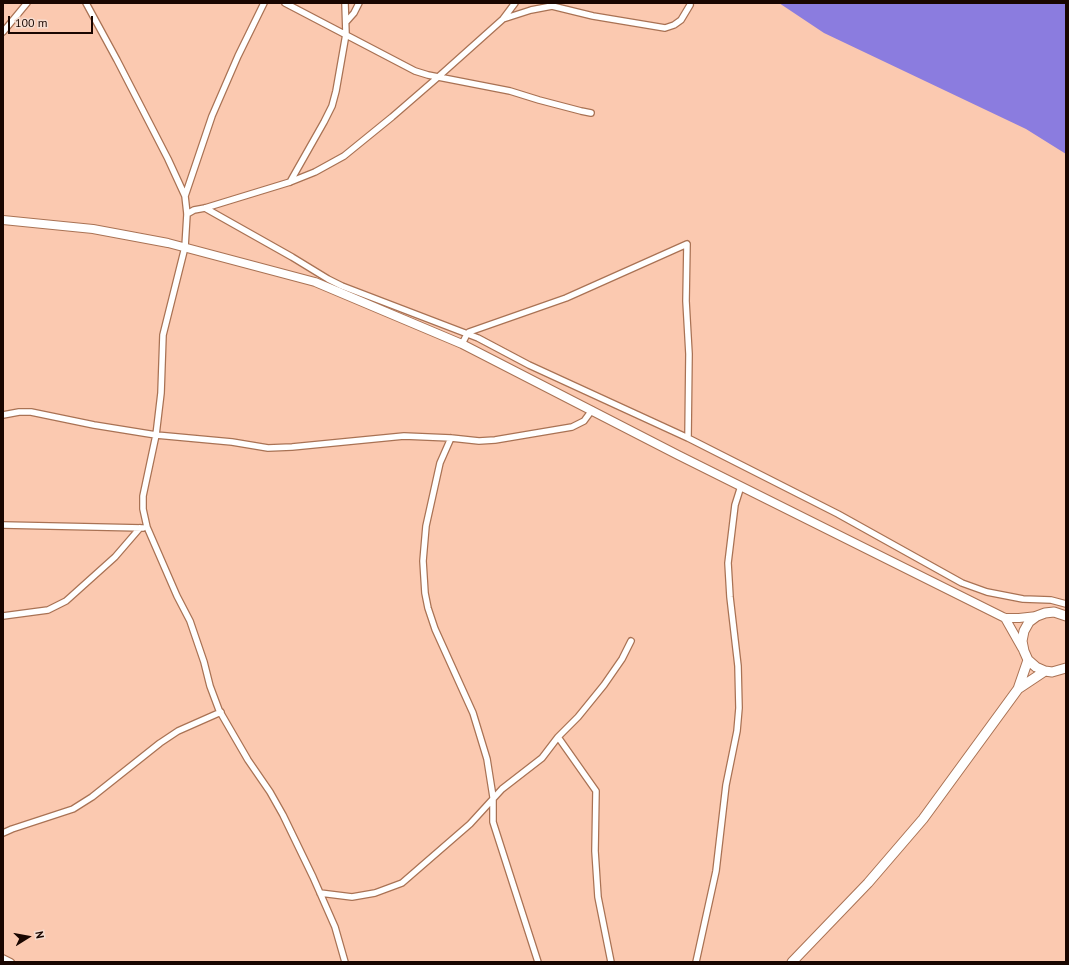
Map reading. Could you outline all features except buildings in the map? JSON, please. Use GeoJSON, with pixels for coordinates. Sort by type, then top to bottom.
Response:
{"type":"FeatureCollection","features":[{"type":"Feature","properties":{"kind":"main road"},"geometry":{"type":"LineString","coordinates":[[1066,616],[1054,612],[1037,616],[1029,622],[1024,631],[1022,641],[1028,660],[1036,667],[1045,671],[1058,671],[1066,668]]}},
{"type":"Feature","properties":{"kind":"main road"},"geometry":{"type":"LineString","coordinates":[[792,962],[868,883],[923,819],[1018,688],[1028,660]]}},
{"type":"Feature","properties":{"kind":"main road"},"geometry":{"type":"LineString","coordinates":[[1018,688],[1045,671]]}},
{"type":"Feature","properties":{"kind":"street"},"geometry":{"type":"LineString","coordinates":[[3,32],[27,3]]}},
{"type":"Feature","properties":{"kind":"street"},"geometry":{"type":"LineString","coordinates":[[86,3],[168,158],[185,196],[187,214],[186,247],[164,335],[161,393],[156,435],[143,496],[143,509],[147,527],[177,596],[190,621],[204,662],[210,686],[221,712],[248,760],[273,798],[320,893],[335,927],[345,962]]}},
{"type":"Feature","properties":{"kind":"street"},"geometry":{"type":"LineString","coordinates":[[185,196],[212,116],[238,56],[264,3]]}},
{"type":"Feature","properties":{"kind":"street"},"geometry":{"type":"LineString","coordinates":[[285,3],[415,71],[437,78],[510,91],[591,113]]}},
{"type":"Feature","properties":{"kind":"street"},"geometry":{"type":"LineString","coordinates":[[290,182],[332,106],[346,34],[345,3]]}},
{"type":"Feature","properties":{"kind":"street"},"geometry":{"type":"LineString","coordinates":[[346,22],[354,13],[359,3]]}},
{"type":"Feature","properties":{"kind":"street"},"geometry":{"type":"LineString","coordinates":[[187,214],[194,210],[290,182],[315,172],[344,156],[392,117],[503,19],[515,3]]}},
{"type":"Feature","properties":{"kind":"street"},"geometry":{"type":"LineString","coordinates":[[503,19],[531,10],[552,6],[592,16],[665,28],[674,25],[681,20],[690,5]]}},
{"type":"Feature","properties":{"kind":"street"},"geometry":{"type":"LineString","coordinates":[[205,208],[342,286],[478,338],[529,365],[688,438],[838,514],[962,583],[994,593],[1023,599],[1051,600],[1066,604]]}},
{"type":"Feature","properties":{"kind":"street"},"geometry":{"type":"LineString","coordinates":[[3,220],[93,228],[186,247],[315,282],[462,344],[1005,618],[1037,616]]}},
{"type":"Feature","properties":{"kind":"street"},"geometry":{"type":"LineString","coordinates":[[462,344],[467,334],[566,298],[687,244],[686,301],[689,354],[688,438]]}},
{"type":"Feature","properties":{"kind":"street"},"geometry":{"type":"LineString","coordinates":[[3,415],[19,412],[31,412],[94,425],[156,435],[232,442],[268,448],[404,436],[479,441],[495,440],[572,426],[584,420],[592,410]]}},
{"type":"Feature","properties":{"kind":"street"},"geometry":{"type":"LineString","coordinates":[[451,438],[440,464],[426,526],[423,561],[424,593],[435,629],[473,713],[487,759],[493,797],[493,822],[538,962]]}},
{"type":"Feature","properties":{"kind":"street"},"geometry":{"type":"LineString","coordinates":[[696,962],[716,871],[726,785],[737,731],[739,708],[738,666],[730,597],[728,563],[735,505],[741,486]]}},
{"type":"Feature","properties":{"kind":"street"},"geometry":{"type":"LineString","coordinates":[[3,525],[147,527]]}},
{"type":"Feature","properties":{"kind":"street"},"geometry":{"type":"LineString","coordinates":[[3,616],[48,610],[66,601],[115,557],[140,528]]}},
{"type":"Feature","properties":{"kind":"street"},"geometry":{"type":"LineString","coordinates":[[1005,618],[1024,651]]}},
{"type":"Feature","properties":{"kind":"street"},"geometry":{"type":"LineString","coordinates":[[320,893],[352,897],[375,893],[402,883],[470,824],[493,797],[542,758],[558,737],[578,717],[604,685],[622,659],[631,641]]}},
{"type":"Feature","properties":{"kind":"street"},"geometry":{"type":"LineString","coordinates":[[3,833],[73,809],[92,797],[160,743],[178,731],[221,712]]}},
{"type":"Feature","properties":{"kind":"street"},"geometry":{"type":"LineString","coordinates":[[558,737],[596,791],[595,851],[598,897],[610,962]]}},
{"type":"Feature","properties":{"kind":"street"},"geometry":{"type":"LineString","coordinates":[[3,958],[11,962]]}},
{"type":"Feature","properties":{"kind":"shaded area"},"geometry":{"type":"Polygon","coordinates":[[[779,3],[1066,3],[1066,154],[1026,129],[824,33],[779,3]]]}}]}
